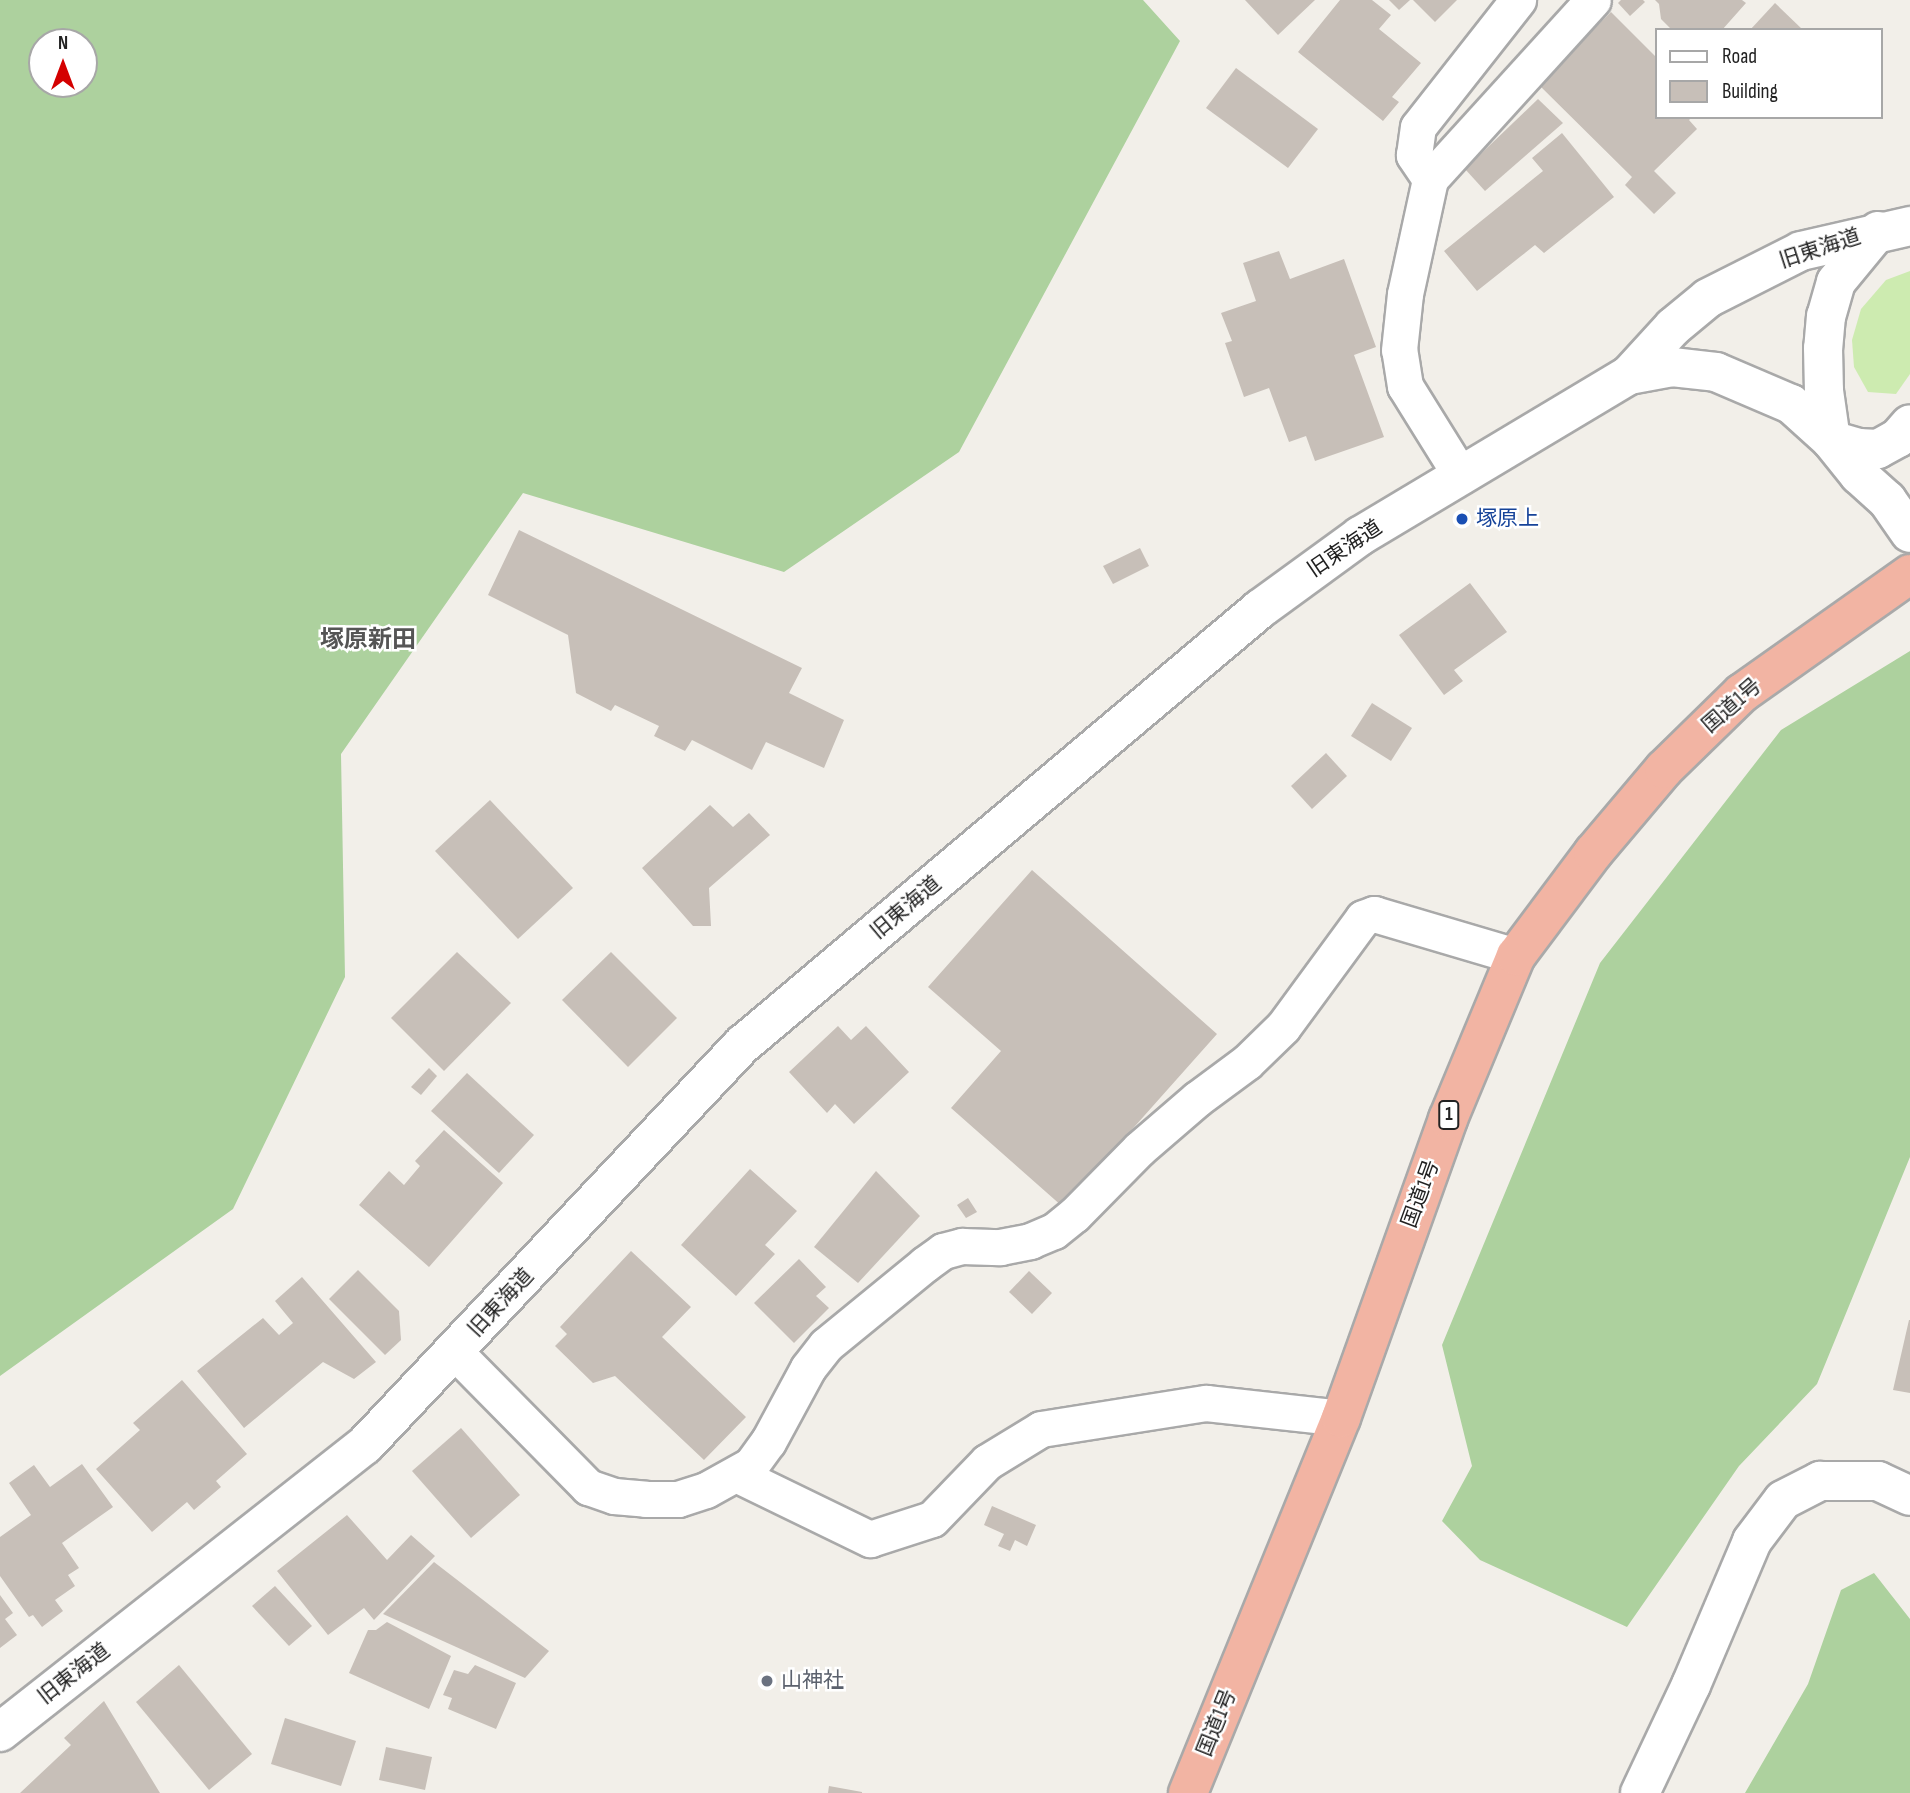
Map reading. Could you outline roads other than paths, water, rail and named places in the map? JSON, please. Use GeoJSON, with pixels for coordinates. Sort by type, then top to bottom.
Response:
{"type":"FeatureCollection","features":[{"type":"Feature","properties":{"kind":"highway","name":"国道1号"},"geometry":{"type":"LineString","coordinates":[[1188,1793],[1341,1418],[1448,1119],[1516,956],[1593,853],[1664,769],[1742,692],[1910,574]]}},
{"type":"Feature","properties":{"kind":"street","name":"旧東海道"},"geometry":{"type":"LineString","coordinates":[[0,1732],[365,1445],[743,1045],[1260,609],[1360,536],[1629,375],[1673,327],[1707,298],[1801,251],[1894,229]]}},
{"type":"Feature","properties":{"kind":"street"},"geometry":{"type":"LineString","coordinates":[[1831,440],[1824,391],[1823,348],[1826,316],[1836,282],[1894,229]]}},
{"type":"Feature","properties":{"kind":"street"},"geometry":{"type":"LineString","coordinates":[[1629,375],[1672,367],[1716,372],[1791,404],[1831,440],[1859,475],[1887,500],[1910,533]]}},
{"type":"Feature","properties":{"kind":"street"},"geometry":{"type":"LineString","coordinates":[[1831,440],[1878,449],[1904,431]]}},
{"type":"Feature","properties":{"kind":"street"},"geometry":{"type":"LineString","coordinates":[[1887,500],[1904,431]]}},
{"type":"Feature","properties":{"kind":"street"},"geometry":{"type":"LineString","coordinates":[[1640,1793],[1691,1685],[1752,1541],[1783,1500],[1819,1482],[1878,1480],[1910,1496]]}},
{"type":"Feature","properties":{"kind":"lane"},"geometry":{"type":"LineString","coordinates":[[1430,179],[1414,155],[1418,127],[1518,0]]}},
{"type":"Feature","properties":{"kind":"lane"},"geometry":{"type":"LineString","coordinates":[[1461,476],[1405,386],[1399,350],[1405,294],[1430,179],[1592,0]]}},
{"type":"Feature","properties":{"kind":"lane"},"geometry":{"type":"LineString","coordinates":[[455,1352],[588,1487],[614,1496],[678,1499],[738,1475],[751,1465],[768,1442],[808,1368],[826,1345],[871,1306],[943,1251],[962,1246],[1000,1247],[1030,1241],[1054,1231],[1074,1215],[1139,1149],[1197,1099],[1247,1062],[1283,1027],[1363,918],[1374,914],[1516,956]]}},
{"type":"Feature","properties":{"kind":"lane"},"geometry":{"type":"LineString","coordinates":[[738,1475],[870,1539],[932,1519],[987,1462],[1041,1429],[1206,1403],[1341,1418]]}},
{"type":"Feature","properties":{"kind":"place","name":"塚原上"},"geometry":{"type":"Point","coordinates":[1462,519]}},
{"type":"Feature","properties":{"kind":"place","name":"山神社"},"geometry":{"type":"Point","coordinates":[767,1681]}},
{"type":"Feature","properties":{"kind":"district","name":"塚原新田"},"geometry":{"type":"Point","coordinates":[368,640]}}]}
